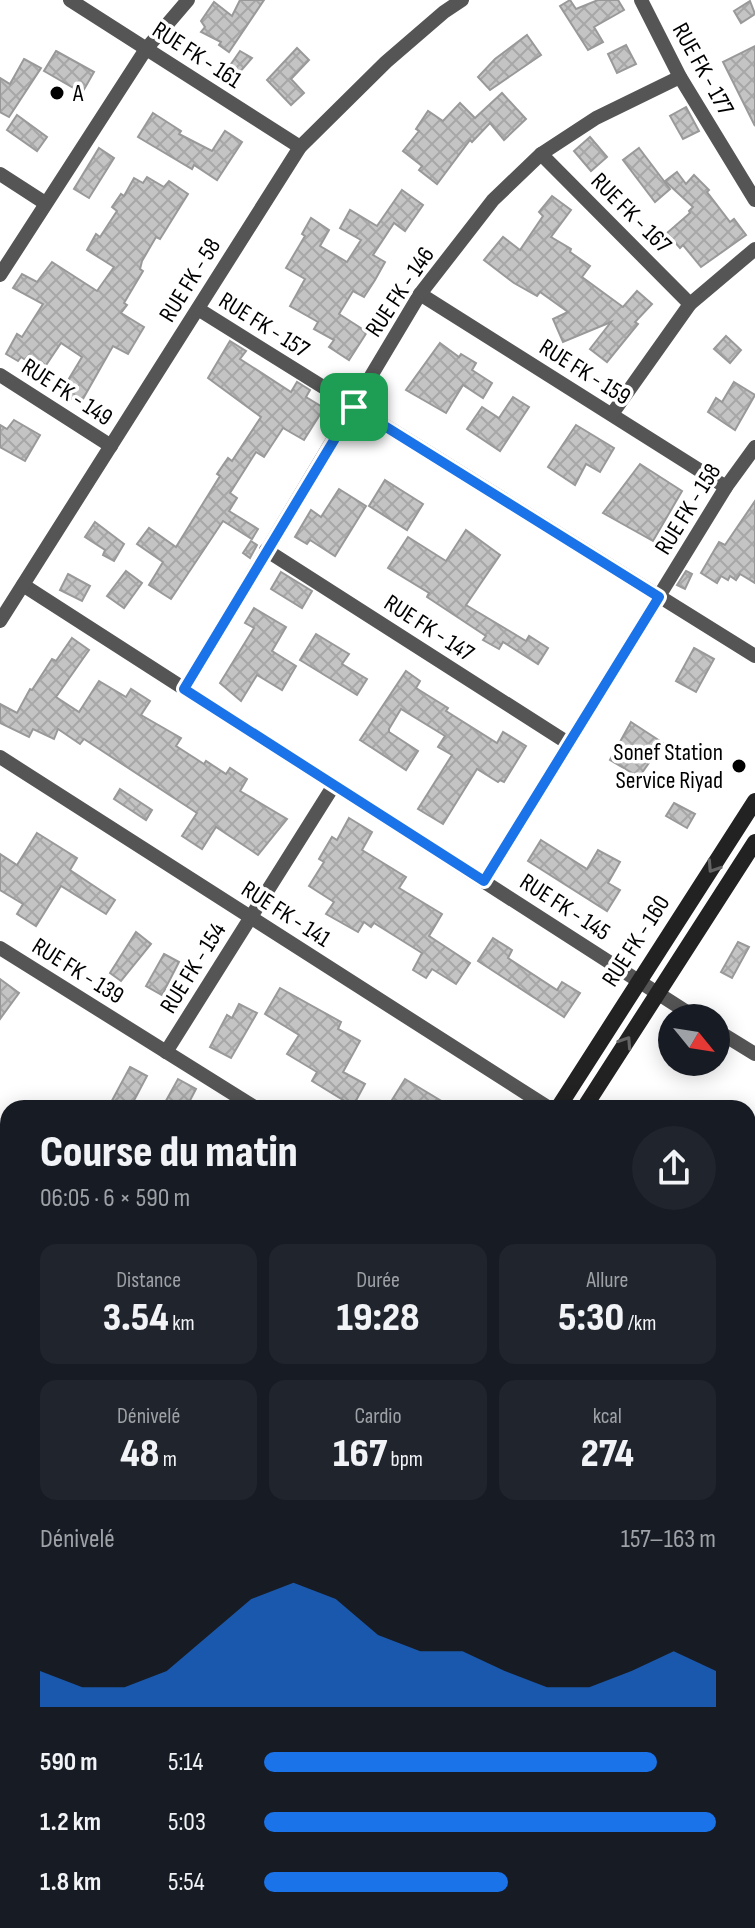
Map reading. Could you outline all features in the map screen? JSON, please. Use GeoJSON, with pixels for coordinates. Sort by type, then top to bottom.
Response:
{"type":"FeatureCollection","features":[{"type":"Feature","properties":{"kind":"main road","name":"RUE FK - 160"},"geometry":{"type":"LineString","coordinates":[[563,1100],[755,801]]}},
{"type":"Feature","properties":{"kind":"main road","name":"RUE FK - 160"},"geometry":{"type":"LineString","coordinates":[[589,1100],[755,842]]}},
{"type":"Feature","properties":{"kind":"street","name":"RUE FK - 161"},"geometry":{"type":"LineString","coordinates":[[70,0],[300,147]]}},
{"type":"Feature","properties":{"kind":"street"},"geometry":{"type":"LineString","coordinates":[[0,275],[146,49],[188,0]]}},
{"type":"Feature","properties":{"kind":"street","name":"RUE FK - 58"},"geometry":{"type":"LineString","coordinates":[[0,621],[300,147],[386,62],[462,0]]}},
{"type":"Feature","properties":{"kind":"street","name":"RUE FK - 177"},"geometry":{"type":"LineString","coordinates":[[641,0],[680,77],[755,200]]}},
{"type":"Feature","properties":{"kind":"street","name":"RUE FK - 146"},"geometry":{"type":"LineString","coordinates":[[184,689],[420,294],[493,200],[541,154],[596,118],[680,77]]}},
{"type":"Feature","properties":{"kind":"street","name":"RUE FK - 167"},"geometry":{"type":"LineString","coordinates":[[541,154],[690,304]]}},
{"type":"Feature","properties":{"kind":"street"},"geometry":{"type":"LineString","coordinates":[[0,174],[45,203]]}},
{"type":"Feature","properties":{"kind":"street"},"geometry":{"type":"LineString","coordinates":[[612,414],[690,304],[755,249]]}},
{"type":"Feature","properties":{"kind":"street","name":"RUE FK - 159"},"geometry":{"type":"LineString","coordinates":[[420,294],[726,487]]}},
{"type":"Feature","properties":{"kind":"street","name":"RUE FK - 157"},"geometry":{"type":"LineString","coordinates":[[198,309],[755,656]]}},
{"type":"Feature","properties":{"kind":"street","name":"RUE FK - 149"},"geometry":{"type":"LineString","coordinates":[[0,375],[111,446]]}},
{"type":"Feature","properties":{"kind":"street","name":"RUE FK - 158"},"geometry":{"type":"LineString","coordinates":[[484,881],[726,487],[755,447]]}},
{"type":"Feature","properties":{"kind":"street","name":"RUE FK - 147"},"geometry":{"type":"LineString","coordinates":[[266,550],[568,743]]}},
{"type":"Feature","properties":{"kind":"street","name":"RUE FK - 145"},"geometry":{"type":"LineString","coordinates":[[23,585],[673,1004]]}},
{"type":"Feature","properties":{"kind":"street","name":"RUE FK - 141"},"geometry":{"type":"LineString","coordinates":[[0,757],[536,1100]]}},
{"type":"Feature","properties":{"kind":"street","name":"RUE FK - 154"},"geometry":{"type":"LineString","coordinates":[[166,1052],[334,785]]}},
{"type":"Feature","properties":{"kind":"street","name":"RUE FK - 139"},"geometry":{"type":"LineString","coordinates":[[0,948],[243,1100]]}},
{"type":"Feature","properties":{"kind":"street"},"geometry":{"type":"LineString","coordinates":[[730,1039],[755,1054]]}},
{"type":"Feature","properties":{"kind":"building"},"geometry":{"type":"Polygon","coordinates":[[[240,0],[264,0],[229,52],[219,45],[221,42],[201,32],[205,27],[201,21],[214,2],[232,16],[240,0]]]}},
{"type":"Feature","properties":{"kind":"building"},"geometry":{"type":"Polygon","coordinates":[[[570,0],[576,9],[598,0],[618,0],[624,10],[594,27],[603,42],[588,50],[560,6],[570,0]]]}},
{"type":"Feature","properties":{"kind":"building"},"geometry":{"type":"Polygon","coordinates":[[[750,1],[755,14],[741,23],[734,11],[750,1]]]}},
{"type":"Feature","properties":{"kind":"building"},"geometry":{"type":"Polygon","coordinates":[[[527,35],[541,55],[490,90],[478,77],[495,59],[527,35]]]}},
{"type":"Feature","properties":{"kind":"building"},"geometry":{"type":"Polygon","coordinates":[[[626,45],[636,64],[617,73],[608,54],[626,45]]]}},
{"type":"Feature","properties":{"kind":"building"},"geometry":{"type":"Polygon","coordinates":[[[755,46],[755,126],[723,62],[755,46]]]}},
{"type":"Feature","properties":{"kind":"building"},"geometry":{"type":"Polygon","coordinates":[[[297,48],[309,60],[291,79],[304,93],[291,105],[267,80],[297,48]]]}},
{"type":"Feature","properties":{"kind":"building"},"geometry":{"type":"Polygon","coordinates":[[[56,51],[94,72],[82,93],[44,71],[56,51]]]}},
{"type":"Feature","properties":{"kind":"building"},"geometry":{"type":"Polygon","coordinates":[[[240,51],[252,58],[239,73],[229,67],[240,51]]]}},
{"type":"Feature","properties":{"kind":"building"},"geometry":{"type":"Polygon","coordinates":[[[24,59],[41,68],[9,117],[0,112],[0,78],[10,84],[24,59]]]}},
{"type":"Feature","properties":{"kind":"building"},"geometry":{"type":"Polygon","coordinates":[[[502,93],[526,119],[504,140],[490,123],[472,142],[470,140],[437,184],[419,170],[422,166],[403,151],[419,131],[416,129],[428,111],[443,121],[460,103],[475,118],[502,93]]]}},
{"type":"Feature","properties":{"kind":"building"},"geometry":{"type":"Polygon","coordinates":[[[686,107],[699,131],[683,139],[670,116],[686,107]]]}},
{"type":"Feature","properties":{"kind":"building"},"geometry":{"type":"Polygon","coordinates":[[[153,113],[181,131],[179,134],[212,151],[225,131],[242,142],[217,180],[138,137],[153,113]]]}},
{"type":"Feature","properties":{"kind":"building"},"geometry":{"type":"Polygon","coordinates":[[[17,115],[47,137],[37,151],[7,130],[17,115]]]}},
{"type":"Feature","properties":{"kind":"building"},"geometry":{"type":"Polygon","coordinates":[[[590,137],[607,157],[591,171],[574,151],[590,137]]]}},
{"type":"Feature","properties":{"kind":"building"},"geometry":{"type":"Polygon","coordinates":[[[99,148],[114,158],[89,198],[74,189],[99,148]]]}},
{"type":"Feature","properties":{"kind":"building"},"geometry":{"type":"Polygon","coordinates":[[[639,148],[670,189],[655,202],[623,160],[639,148]]]}},
{"type":"Feature","properties":{"kind":"building"},"geometry":{"type":"Polygon","coordinates":[[[677,172],[686,184],[694,175],[709,190],[707,192],[730,222],[734,219],[746,235],[701,267],[683,245],[680,248],[667,233],[693,207],[665,181],[677,172]]]}},
{"type":"Feature","properties":{"kind":"building"},"geometry":{"type":"Polygon","coordinates":[[[147,177],[164,187],[169,181],[188,194],[160,239],[156,237],[142,261],[140,269],[143,271],[124,303],[127,305],[121,313],[144,327],[128,354],[113,346],[80,404],[61,392],[82,357],[61,343],[42,371],[21,357],[18,361],[6,354],[17,334],[22,337],[43,304],[13,288],[22,274],[37,282],[52,262],[97,291],[114,267],[87,250],[96,234],[100,237],[117,211],[112,207],[121,194],[124,196],[134,178],[143,183],[147,177]]]}},
{"type":"Feature","properties":{"kind":"building"},"geometry":{"type":"Polygon","coordinates":[[[402,190],[423,205],[405,231],[394,223],[373,255],[385,262],[375,280],[364,297],[353,291],[339,314],[367,332],[349,360],[329,347],[334,340],[314,329],[318,322],[290,306],[305,279],[286,268],[305,236],[302,234],[311,218],[329,230],[320,246],[347,262],[361,240],[340,228],[350,210],[377,226],[402,190]]]}},
{"type":"Feature","properties":{"kind":"building"},"geometry":{"type":"Polygon","coordinates":[[[552,196],[571,210],[551,237],[590,266],[582,277],[623,307],[637,291],[652,304],[607,362],[590,349],[611,322],[563,342],[553,319],[568,312],[540,292],[537,296],[514,283],[484,260],[503,237],[520,250],[543,216],[539,212],[552,196]]]}},
{"type":"Feature","properties":{"kind":"building"},"geometry":{"type":"Polygon","coordinates":[[[726,336],[741,350],[730,363],[714,349],[726,336]]]}},
{"type":"Feature","properties":{"kind":"building"},"geometry":{"type":"Polygon","coordinates":[[[230,341],[246,351],[240,359],[291,392],[297,382],[310,390],[306,397],[324,408],[304,440],[283,428],[264,457],[256,452],[230,493],[237,498],[229,511],[258,529],[252,539],[223,521],[171,599],[149,585],[163,562],[137,544],[149,528],[176,547],[220,476],[217,474],[228,458],[232,461],[261,417],[208,378],[230,341]]]}},
{"type":"Feature","properties":{"kind":"building"},"geometry":{"type":"Polygon","coordinates":[[[440,343],[459,357],[461,354],[476,363],[472,370],[492,383],[483,398],[463,385],[446,413],[406,390],[440,343]]]}},
{"type":"Feature","properties":{"kind":"building"},"geometry":{"type":"Polygon","coordinates":[[[734,382],[755,395],[735,430],[708,412],[716,398],[722,402],[734,382]]]}},
{"type":"Feature","properties":{"kind":"building"},"geometry":{"type":"Polygon","coordinates":[[[513,397],[529,407],[500,451],[467,429],[482,407],[499,418],[513,397]]]}},
{"type":"Feature","properties":{"kind":"building"},"geometry":{"type":"Polygon","coordinates":[[[14,420],[40,435],[25,461],[0,447],[0,425],[7,429],[14,420]]]}},
{"type":"Feature","properties":{"kind":"building"},"geometry":{"type":"Polygon","coordinates":[[[576,425],[614,448],[600,472],[586,464],[575,485],[548,467],[576,425]]]}},
{"type":"Feature","properties":{"kind":"building"},"geometry":{"type":"Polygon","coordinates":[[[640,464],[682,491],[653,541],[603,513],[640,464]]]}},
{"type":"Feature","properties":{"kind":"building"},"geometry":{"type":"Polygon","coordinates":[[[385,480],[423,504],[407,530],[369,506],[385,480]]]}},
{"type":"Feature","properties":{"kind":"building"},"geometry":{"type":"Polygon","coordinates":[[[339,489],[366,506],[335,556],[310,540],[307,544],[295,537],[311,510],[321,517],[339,489]]]}},
{"type":"Feature","properties":{"kind":"building"},"geometry":{"type":"Polygon","coordinates":[[[755,501],[755,583],[740,574],[736,580],[721,576],[717,583],[701,573],[719,542],[725,545],[755,501]]]}},
{"type":"Feature","properties":{"kind":"building"},"geometry":{"type":"Polygon","coordinates":[[[95,522],[124,544],[114,561],[103,555],[105,550],[85,537],[95,522]]]}},
{"type":"Feature","properties":{"kind":"building"},"geometry":{"type":"Polygon","coordinates":[[[466,530],[500,555],[466,605],[526,641],[529,636],[548,648],[538,664],[503,642],[499,649],[483,640],[486,636],[427,597],[429,593],[388,568],[408,537],[446,561],[466,530]]]}},
{"type":"Feature","properties":{"kind":"building"},"geometry":{"type":"Polygon","coordinates":[[[251,541],[257,545],[250,558],[243,553],[251,541]]]}},
{"type":"Feature","properties":{"kind":"building"},"geometry":{"type":"Polygon","coordinates":[[[126,571],[142,583],[124,608],[107,596],[126,571]]]}},
{"type":"Feature","properties":{"kind":"building"},"geometry":{"type":"Polygon","coordinates":[[[686,571],[692,574],[685,589],[677,585],[686,571]]]}},
{"type":"Feature","properties":{"kind":"building"},"geometry":{"type":"Polygon","coordinates":[[[281,572],[312,591],[302,608],[271,589],[281,572]]]}},
{"type":"Feature","properties":{"kind":"building"},"geometry":{"type":"Polygon","coordinates":[[[68,574],[90,586],[82,601],[60,590],[68,574]]]}},
{"type":"Feature","properties":{"kind":"building"},"geometry":{"type":"Polygon","coordinates":[[[254,608],[286,627],[272,651],[296,666],[282,690],[257,675],[241,701],[220,683],[254,628],[245,623],[254,608]]]}},
{"type":"Feature","properties":{"kind":"building"},"geometry":{"type":"Polygon","coordinates":[[[316,634],[349,654],[342,664],[367,679],[357,695],[300,660],[316,634]]]}},
{"type":"Feature","properties":{"kind":"building"},"geometry":{"type":"Polygon","coordinates":[[[72,638],[89,650],[56,697],[79,712],[99,681],[126,697],[131,689],[150,701],[141,715],[181,738],[176,746],[204,764],[206,761],[226,774],[230,768],[247,779],[240,791],[287,819],[258,855],[216,827],[202,849],[182,836],[197,813],[84,739],[80,744],[58,729],[54,739],[33,729],[29,737],[0,723],[0,704],[17,713],[52,659],[56,661],[72,638]]]}},
{"type":"Feature","properties":{"kind":"building"},"geometry":{"type":"Polygon","coordinates":[[[694,648],[714,659],[696,692],[676,681],[694,648]]]}},
{"type":"Feature","properties":{"kind":"building"},"geometry":{"type":"Polygon","coordinates":[[[406,671],[420,681],[416,688],[497,743],[503,732],[526,746],[504,782],[498,782],[477,769],[443,824],[418,809],[452,755],[438,747],[445,736],[401,709],[389,732],[418,751],[406,770],[360,740],[406,671]]]}},
{"type":"Feature","properties":{"kind":"building"},"geometry":{"type":"Polygon","coordinates":[[[631,722],[663,743],[639,777],[610,760],[631,722]]]}},
{"type":"Feature","properties":{"kind":"building"},"geometry":{"type":"Polygon","coordinates":[[[120,789],[152,810],[146,820],[114,799],[120,789]]]}},
{"type":"Feature","properties":{"kind":"building"},"geometry":{"type":"Polygon","coordinates":[[[674,803],[695,814],[687,828],[666,816],[674,803]]]}},
{"type":"Feature","properties":{"kind":"building"},"geometry":{"type":"Polygon","coordinates":[[[349,818],[372,832],[362,850],[406,877],[399,888],[442,914],[429,936],[470,963],[456,984],[432,969],[426,978],[413,970],[422,953],[374,923],[371,927],[364,922],[358,932],[326,914],[334,902],[309,886],[324,862],[319,859],[332,837],[337,840],[349,818]]]}},
{"type":"Feature","properties":{"kind":"building"},"geometry":{"type":"Polygon","coordinates":[[[37,833],[77,858],[70,870],[115,900],[106,914],[61,886],[36,926],[17,914],[23,904],[0,890],[0,854],[17,865],[37,833]]]}},
{"type":"Feature","properties":{"kind":"building"},"geometry":{"type":"Polygon","coordinates":[[[541,840],[587,869],[598,850],[620,862],[608,883],[620,890],[607,911],[528,861],[541,840]]]}},
{"type":"Feature","properties":{"kind":"building"},"geometry":{"type":"Polygon","coordinates":[[[136,932],[151,944],[121,981],[110,973],[136,932]]]}},
{"type":"Feature","properties":{"kind":"building"},"geometry":{"type":"Polygon","coordinates":[[[493,938],[512,950],[508,958],[557,990],[562,982],[580,993],[564,1017],[478,961],[493,938]]]}},
{"type":"Feature","properties":{"kind":"building"},"geometry":{"type":"Polygon","coordinates":[[[738,942],[749,947],[732,978],[721,972],[738,942]]]}},
{"type":"Feature","properties":{"kind":"building"},"geometry":{"type":"Polygon","coordinates":[[[164,954],[179,962],[162,995],[146,986],[164,954]]]}},
{"type":"Feature","properties":{"kind":"building"},"geometry":{"type":"Polygon","coordinates":[[[0,979],[19,993],[0,1019],[0,979]]]}},
{"type":"Feature","properties":{"kind":"building"},"geometry":{"type":"Polygon","coordinates":[[[280,988],[341,1022],[338,1029],[360,1041],[343,1072],[365,1084],[356,1100],[343,1100],[312,1081],[317,1072],[287,1054],[299,1035],[265,1014],[280,988]]]}},
{"type":"Feature","properties":{"kind":"building"},"geometry":{"type":"Polygon","coordinates":[[[239,1004],[257,1013],[231,1058],[210,1047],[227,1015],[232,1018],[239,1004]]]}},
{"type":"Feature","properties":{"kind":"building"},"geometry":{"type":"Polygon","coordinates":[[[130,1067],[147,1076],[134,1100],[112,1100],[130,1067]]]}},
{"type":"Feature","properties":{"kind":"building"},"geometry":{"type":"Polygon","coordinates":[[[178,1079],[196,1089],[190,1100],[166,1100],[178,1079]]]}},
{"type":"Feature","properties":{"kind":"building"},"geometry":{"type":"Polygon","coordinates":[[[405,1079],[440,1100],[392,1100],[405,1079]]]}},
{"type":"Feature","properties":{"kind":"place","name":"A"},"geometry":{"type":"Point","coordinates":[57,93]}},
{"type":"Feature","properties":{"kind":"place","name":"Sonef Station Service Riyad"},"geometry":{"type":"Point","coordinates":[739,766]}},
{"type":"Feature","properties":{"kind":"route"},"geometry":{"type":"LineString","coordinates":[[354,407],[659,597],[484,881],[184,689],[354,407]]}}]}
